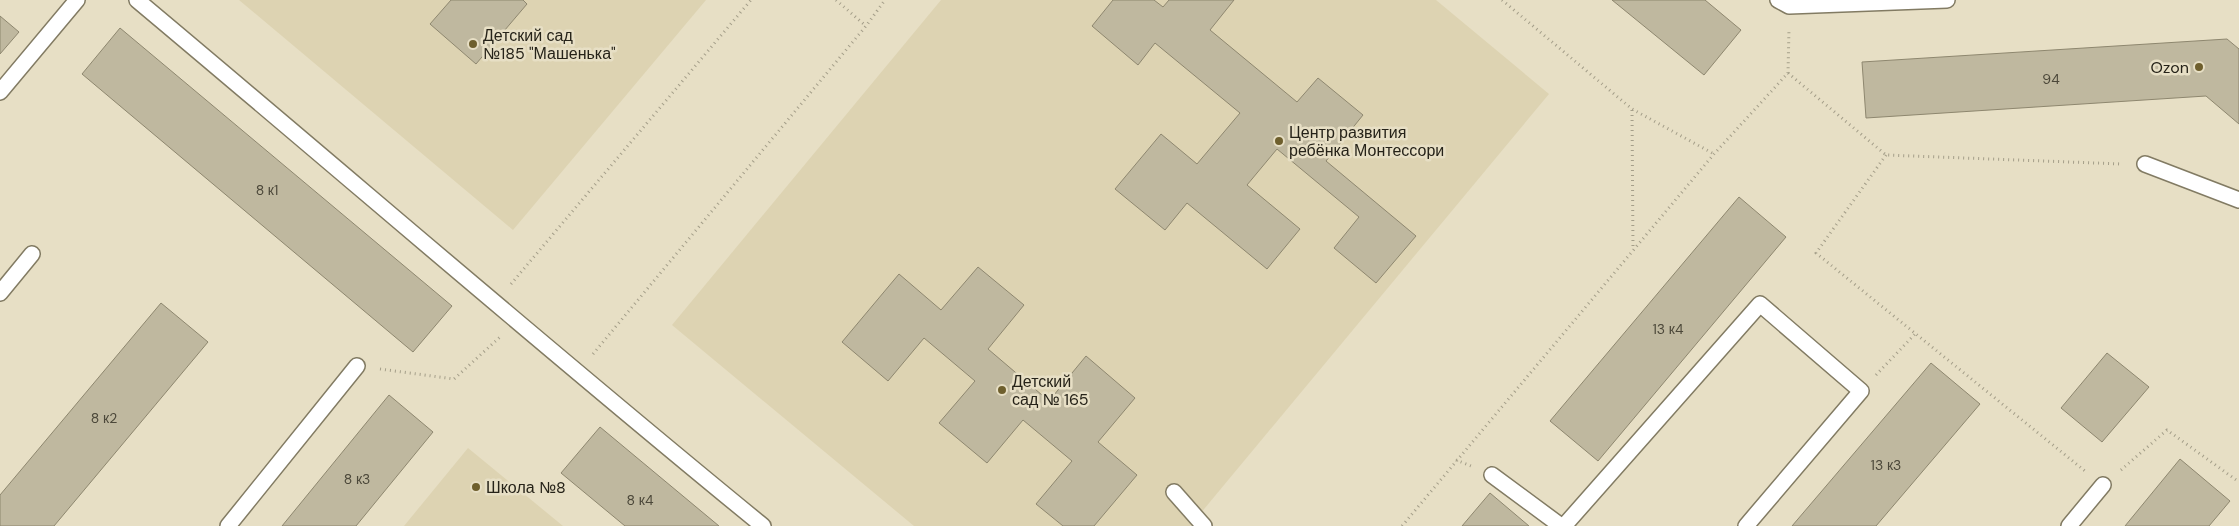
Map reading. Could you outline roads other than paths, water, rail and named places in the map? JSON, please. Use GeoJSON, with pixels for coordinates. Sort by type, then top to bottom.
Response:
{"type":"FeatureCollection","features":[{"type":"Feature","properties":{"kind":"lane"},"geometry":{"type":"LineString","coordinates":[[0,92],[77,0]]}},
{"type":"Feature","properties":{"kind":"lane"},"geometry":{"type":"LineString","coordinates":[[137,0],[496,302],[577,373],[764,526]]}},
{"type":"Feature","properties":{"kind":"lane"},"geometry":{"type":"LineString","coordinates":[[1784,3],[1948,0]]}},
{"type":"Feature","properties":{"kind":"lane"},"geometry":{"type":"LineString","coordinates":[[2145,164],[2239,200]]}},
{"type":"Feature","properties":{"kind":"lane"},"geometry":{"type":"LineString","coordinates":[[0,293],[32,254]]}},
{"type":"Feature","properties":{"kind":"lane"},"geometry":{"type":"LineString","coordinates":[[1492,475],[1563,526],[1760,304],[1861,391],[1746,526]]}},
{"type":"Feature","properties":{"kind":"lane"},"geometry":{"type":"LineString","coordinates":[[228,526],[357,366]]}},
{"type":"Feature","properties":{"kind":"lane"},"geometry":{"type":"LineString","coordinates":[[2069,526],[2103,485]]}},
{"type":"Feature","properties":{"kind":"lane"},"geometry":{"type":"LineString","coordinates":[[1174,492],[1204,526]]}},
{"type":"Feature","properties":{"kind":"place","name":"Детский сад №185 \"Машенька\""},"geometry":{"type":"Point","coordinates":[473,44]}},
{"type":"Feature","properties":{"kind":"place","name":"Ozon"},"geometry":{"type":"Point","coordinates":[2199,67]}},
{"type":"Feature","properties":{"kind":"place","name":"Центр развития ребёнка Монтессори"},"geometry":{"type":"Point","coordinates":[1279,141]}},
{"type":"Feature","properties":{"kind":"place","name":"Детский сад № 165"},"geometry":{"type":"Point","coordinates":[1002,390]}},
{"type":"Feature","properties":{"kind":"place","name":"Школа №8"},"geometry":{"type":"Point","coordinates":[476,487]}}]}
